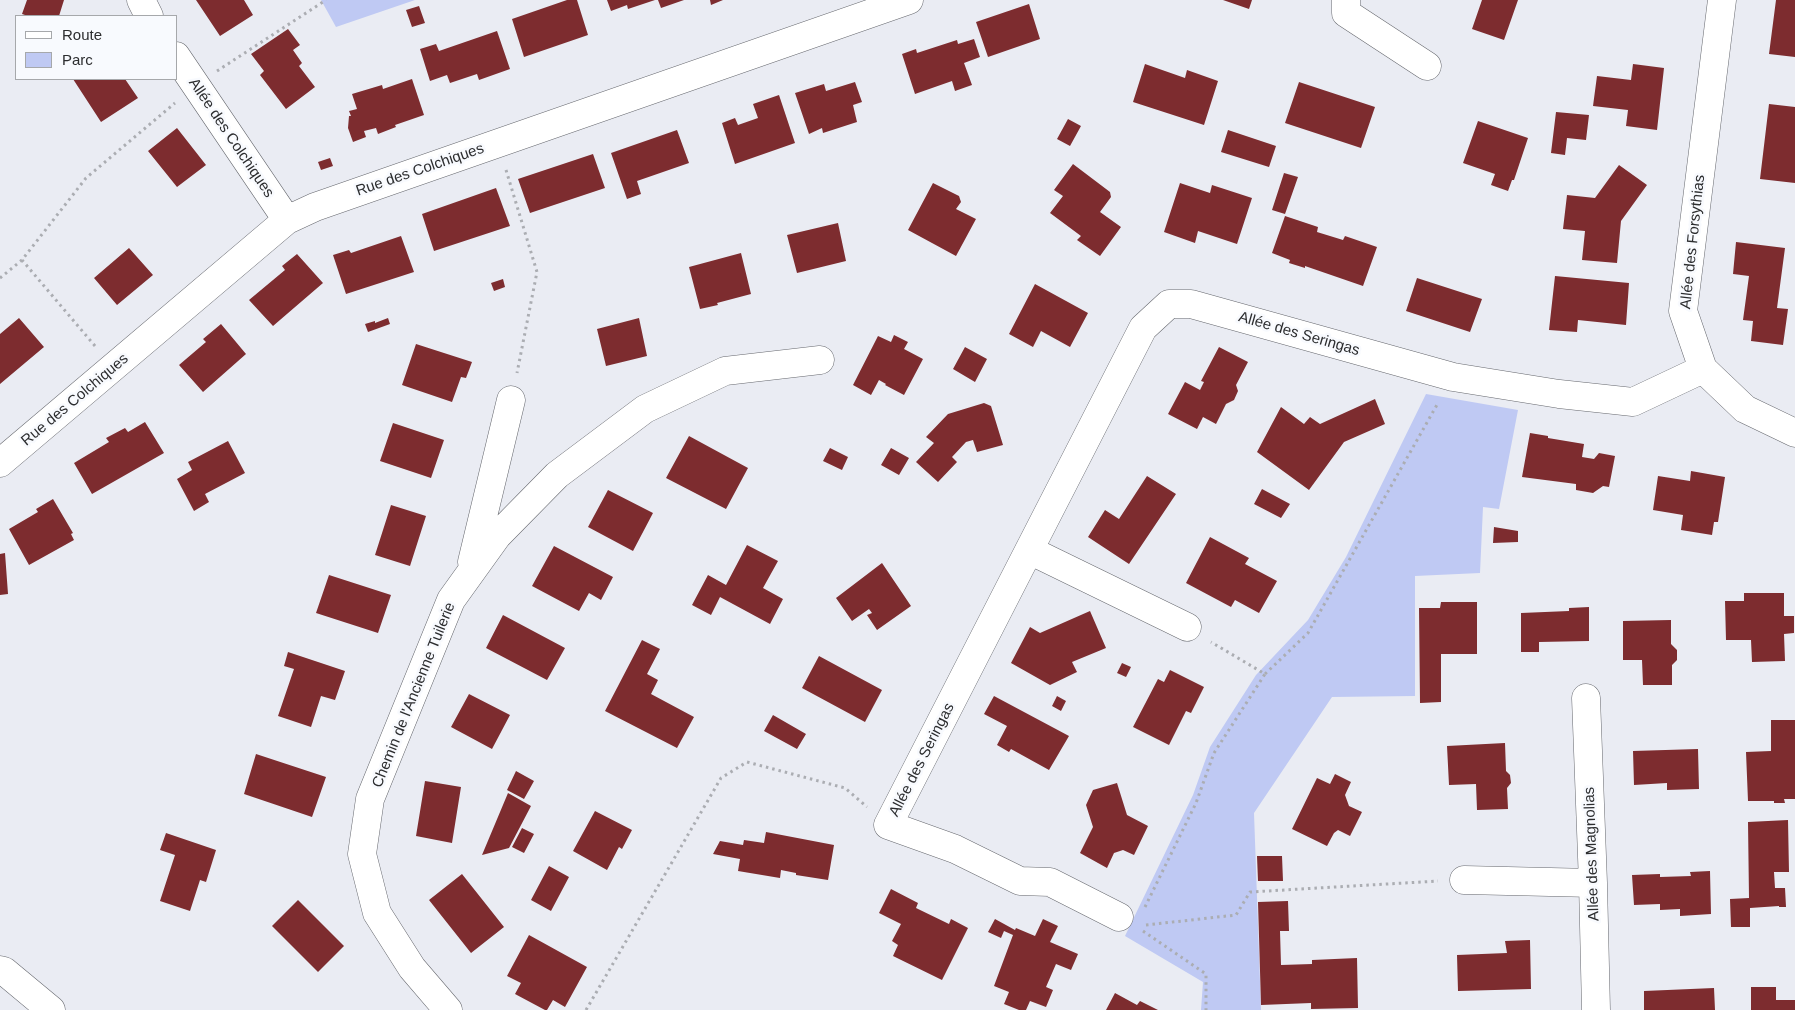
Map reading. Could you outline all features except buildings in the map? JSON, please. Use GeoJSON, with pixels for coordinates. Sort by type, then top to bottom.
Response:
{"type":"FeatureCollection","features":[{"type":"Feature","properties":{"kind":"street"},"geometry":{"type":"LineString","coordinates":[[141,0],[148,15]]}},
{"type":"Feature","properties":{"kind":"street","name":"Rue des Colchiques"},"geometry":{"type":"LineString","coordinates":[[0,463],[287,220],[315,207],[909,0]]}},
{"type":"Feature","properties":{"kind":"street"},"geometry":{"type":"LineString","coordinates":[[1346,0],[1346,13],[1426,66]]}},
{"type":"Feature","properties":{"kind":"street","name":"Allée des Forsythias"},"geometry":{"type":"LineString","coordinates":[[1722,0],[1683,311],[1704,369],[1745,409],[1795,433]]}},
{"type":"Feature","properties":{"kind":"street","name":"Allée des Colchiques"},"geometry":{"type":"LineString","coordinates":[[178,59],[287,220]]}},
{"type":"Feature","properties":{"kind":"street","name":"Allée des Seringas"},"geometry":{"type":"LineString","coordinates":[[1120,917],[1050,882],[1020,881],[955,850],[888,825],[1143,328],[1169,304],[1191,304],[1453,377],[1559,394],[1634,402],[1704,369]]}},
{"type":"Feature","properties":{"kind":"street","name":"Chemin de l'Ancienne Tuilerie"},"geometry":{"type":"LineString","coordinates":[[448,1010],[412,968],[377,913],[362,854],[370,799],[451,600],[497,536],[557,475],[645,409],[725,371],[820,360]]}},
{"type":"Feature","properties":{"kind":"street"},"geometry":{"type":"LineString","coordinates":[[469,575],[511,400]]}},
{"type":"Feature","properties":{"kind":"street"},"geometry":{"type":"LineString","coordinates":[[1029,550],[1187,627]]}},
{"type":"Feature","properties":{"kind":"street","name":"Allée des Magnolias"},"geometry":{"type":"LineString","coordinates":[[1586,698],[1596,1010]]}},
{"type":"Feature","properties":{"kind":"street"},"geometry":{"type":"LineString","coordinates":[[1464,880],[1593,883]]}},
{"type":"Feature","properties":{"kind":"street"},"geometry":{"type":"LineString","coordinates":[[0,970],[4,971],[51,1010]]}},
{"type":"Feature","properties":{"kind":"path"},"geometry":{"type":"LineString","coordinates":[[0,278],[22,260],[86,178],[196,85],[326,0]]}},
{"type":"Feature","properties":{"kind":"path"},"geometry":{"type":"LineString","coordinates":[[498,143],[537,272],[511,400]]}},
{"type":"Feature","properties":{"kind":"path"},"geometry":{"type":"LineString","coordinates":[[22,260],[114,367]]}},
{"type":"Feature","properties":{"kind":"path"},"geometry":{"type":"LineString","coordinates":[[1145,908],[1196,803],[1214,753],[1265,674],[1308,633],[1453,377]]}},
{"type":"Feature","properties":{"kind":"path"},"geometry":{"type":"LineString","coordinates":[[1187,627],[1265,674]]}},
{"type":"Feature","properties":{"kind":"path"},"geometry":{"type":"LineString","coordinates":[[586,1010],[721,778],[747,762],[845,788],[888,825]]}},
{"type":"Feature","properties":{"kind":"path"},"geometry":{"type":"LineString","coordinates":[[1206,1010],[1206,974],[1136,926],[1236,915],[1250,892],[1464,880]]}},
{"type":"Feature","properties":{"kind":"green space"},"geometry":{"type":"Polygon","coordinates":[[[321,0],[415,0],[336,27],[321,0]]]}},
{"type":"Feature","properties":{"kind":"green space"},"geometry":{"type":"Polygon","coordinates":[[[1426,394],[1518,410],[1499,509],[1483,507],[1480,573],[1415,576],[1415,696],[1332,697],[1254,813],[1261,1010],[1201,1010],[1203,982],[1125,936],[1193,795],[1210,747],[1256,675],[1308,620],[1346,557],[1426,394]]]}}]}
